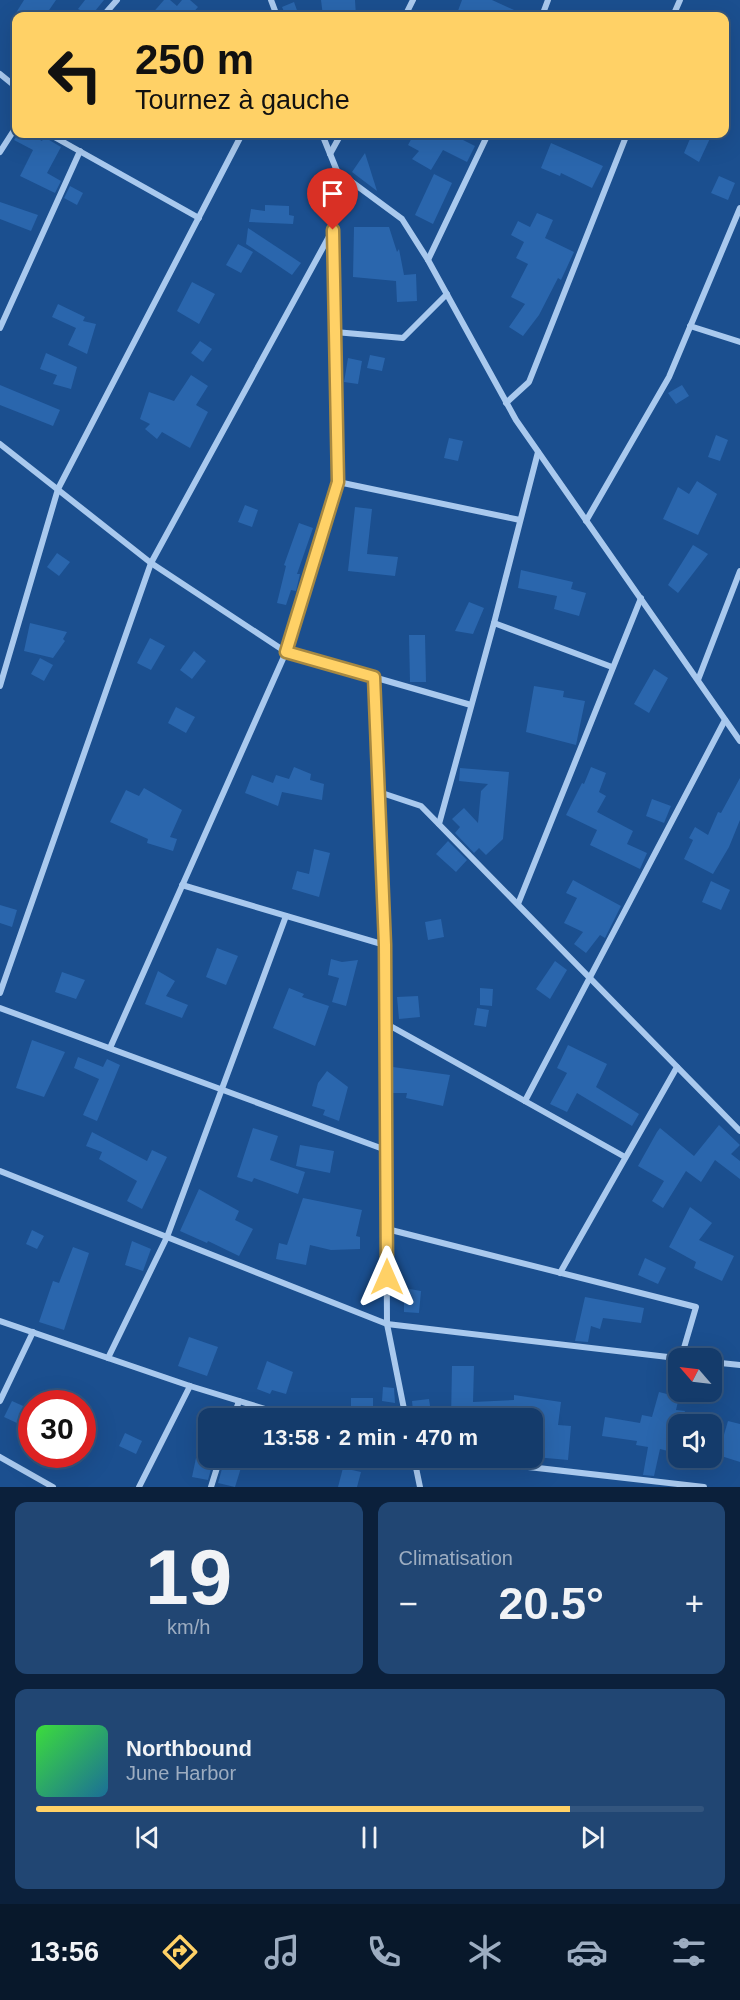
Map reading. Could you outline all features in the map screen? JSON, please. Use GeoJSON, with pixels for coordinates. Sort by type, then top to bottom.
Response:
{"type":"FeatureCollection","features":[{"type":"Feature","properties":{"kind":"street"},"geometry":{"type":"LineString","coordinates":[[106,12],[117,0]]}},
{"type":"Feature","properties":{"kind":"street"},"geometry":{"type":"LineString","coordinates":[[0,74],[12,84]]}},
{"type":"Feature","properties":{"kind":"street"},"geometry":{"type":"LineString","coordinates":[[0,152],[12,133]]}},
{"type":"Feature","properties":{"kind":"street"},"geometry":{"type":"LineString","coordinates":[[56,138],[198,218]]}},
{"type":"Feature","properties":{"kind":"street"},"geometry":{"type":"LineString","coordinates":[[0,686],[57,489],[240,138]]}},
{"type":"Feature","properties":{"kind":"street"},"geometry":{"type":"LineString","coordinates":[[110,1048],[286,652],[338,482],[333,230],[337,171],[324,138]]}},
{"type":"Feature","properties":{"kind":"street"},"geometry":{"type":"LineString","coordinates":[[330,154],[339,138]]}},
{"type":"Feature","properties":{"kind":"street"},"geometry":{"type":"LineString","coordinates":[[428,260],[486,138]]}},
{"type":"Feature","properties":{"kind":"street"},"geometry":{"type":"LineString","coordinates":[[506,403],[529,382],[625,138]]}},
{"type":"Feature","properties":{"kind":"street"},"geometry":{"type":"LineString","coordinates":[[0,328],[80,151]]}},
{"type":"Feature","properties":{"kind":"street"},"geometry":{"type":"LineString","coordinates":[[337,171],[402,219],[428,260],[506,403],[740,741]]}},
{"type":"Feature","properties":{"kind":"street"},"geometry":{"type":"LineString","coordinates":[[586,521],[669,377],[740,208]]}},
{"type":"Feature","properties":{"kind":"street"},"geometry":{"type":"LineString","coordinates":[[0,993],[151,563],[333,230]]}},
{"type":"Feature","properties":{"kind":"street"},"geometry":{"type":"LineString","coordinates":[[335,332],[403,338],[447,294]]}},
{"type":"Feature","properties":{"kind":"street"},"geometry":{"type":"LineString","coordinates":[[690,326],[740,342]]}},
{"type":"Feature","properties":{"kind":"street"},"geometry":{"type":"LineString","coordinates":[[0,444],[151,563],[286,652],[471,705]]}},
{"type":"Feature","properties":{"kind":"street"},"geometry":{"type":"LineString","coordinates":[[439,824],[538,452]]}},
{"type":"Feature","properties":{"kind":"street"},"geometry":{"type":"LineString","coordinates":[[338,482],[520,520]]}},
{"type":"Feature","properties":{"kind":"street"},"geometry":{"type":"LineString","coordinates":[[698,680],[740,571]]}},
{"type":"Feature","properties":{"kind":"street"},"geometry":{"type":"LineString","coordinates":[[518,904],[641,598]]}},
{"type":"Feature","properties":{"kind":"street"},"geometry":{"type":"LineString","coordinates":[[494,623],[612,667]]}},
{"type":"Feature","properties":{"kind":"street"},"geometry":{"type":"LineString","coordinates":[[374,677],[385,945],[387,1324],[404,1408]]}},
{"type":"Feature","properties":{"kind":"street"},"geometry":{"type":"LineString","coordinates":[[525,1101],[725,720]]}},
{"type":"Feature","properties":{"kind":"street"},"geometry":{"type":"LineString","coordinates":[[379,792],[421,806],[740,1131]]}},
{"type":"Feature","properties":{"kind":"street"},"geometry":{"type":"LineString","coordinates":[[182,885],[385,945]]}},
{"type":"Feature","properties":{"kind":"street"},"geometry":{"type":"LineString","coordinates":[[108,1358],[168,1237],[286,916]]}},
{"type":"Feature","properties":{"kind":"street"},"geometry":{"type":"LineString","coordinates":[[0,1008],[386,1150]]}},
{"type":"Feature","properties":{"kind":"street"},"geometry":{"type":"LineString","coordinates":[[385,1023],[625,1157]]}},
{"type":"Feature","properties":{"kind":"street"},"geometry":{"type":"LineString","coordinates":[[560,1273],[677,1067]]}},
{"type":"Feature","properties":{"kind":"street"},"geometry":{"type":"LineString","coordinates":[[0,1171],[387,1324],[668,1357]]}},
{"type":"Feature","properties":{"kind":"street"},"geometry":{"type":"LineString","coordinates":[[387,1229],[696,1307],[686,1348]]}},
{"type":"Feature","properties":{"kind":"street"},"geometry":{"type":"LineString","coordinates":[[0,1321],[262,1408]]}},
{"type":"Feature","properties":{"kind":"street"},"geometry":{"type":"LineString","coordinates":[[0,1401],[33,1332]]}},
{"type":"Feature","properties":{"kind":"street"},"geometry":{"type":"LineString","coordinates":[[722,1363],[740,1365]]}},
{"type":"Feature","properties":{"kind":"street"},"geometry":{"type":"LineString","coordinates":[[139,1487],[190,1386]]}},
{"type":"Feature","properties":{"kind":"street"},"geometry":{"type":"LineString","coordinates":[[237,1408],[239,1401]]}},
{"type":"Feature","properties":{"kind":"street"},"geometry":{"type":"LineString","coordinates":[[0,1458],[53,1487]]}},
{"type":"Feature","properties":{"kind":"street"},"geometry":{"type":"LineString","coordinates":[[211,1487],[217,1468]]}},
{"type":"Feature","properties":{"kind":"street"},"geometry":{"type":"LineString","coordinates":[[416,1468],[420,1487]]}},
{"type":"Feature","properties":{"kind":"street"},"geometry":{"type":"LineString","coordinates":[[538,1468],[704,1487]]}},
{"type":"Feature","properties":{"kind":"building"},"geometry":{"type":"Polygon","coordinates":[[[24,0],[56,0],[48,12],[16,12],[24,0]]]}},
{"type":"Feature","properties":{"kind":"building"},"geometry":{"type":"Polygon","coordinates":[[[85,0],[104,0],[94,12],[84,12],[78,9],[85,0]]]}},
{"type":"Feature","properties":{"kind":"building"},"geometry":{"type":"Polygon","coordinates":[[[164,0],[170,0],[177,6],[182,0],[190,0],[198,7],[194,12],[154,12],[164,0]]]}},
{"type":"Feature","properties":{"kind":"building"},"geometry":{"type":"Polygon","coordinates":[[[321,0],[355,0],[356,12],[322,12],[321,0]]]}},
{"type":"Feature","properties":{"kind":"building"},"geometry":{"type":"Polygon","coordinates":[[[462,0],[492,0],[518,12],[458,12],[462,0]]]}},
{"type":"Feature","properties":{"kind":"building"},"geometry":{"type":"Polygon","coordinates":[[[294,2],[298,12],[284,12],[282,7],[294,2]]]}},
{"type":"Feature","properties":{"kind":"building"},"geometry":{"type":"Polygon","coordinates":[[[15,138],[36,138],[42,141],[46,138],[61,147],[47,173],[61,181],[55,193],[20,176],[33,150],[14,140],[15,138]]]}},
{"type":"Feature","properties":{"kind":"building"},"geometry":{"type":"Polygon","coordinates":[[[412,138],[459,138],[475,146],[467,162],[443,150],[431,170],[412,159],[419,151],[408,145],[412,138]]]}},
{"type":"Feature","properties":{"kind":"building"},"geometry":{"type":"Polygon","coordinates":[[[690,138],[710,138],[699,162],[684,153],[690,138]]]}},
{"type":"Feature","properties":{"kind":"building"},"geometry":{"type":"Polygon","coordinates":[[[551,143],[603,166],[592,188],[561,173],[560,176],[541,168],[551,143]]]}},
{"type":"Feature","properties":{"kind":"building"},"geometry":{"type":"Polygon","coordinates":[[[365,153],[377,191],[352,172],[365,153]]]}},
{"type":"Feature","properties":{"kind":"building"},"geometry":{"type":"Polygon","coordinates":[[[434,174],[452,183],[433,224],[415,215],[434,174]]]}},
{"type":"Feature","properties":{"kind":"building"},"geometry":{"type":"Polygon","coordinates":[[[719,176],[735,183],[728,200],[711,193],[719,176]]]}},
{"type":"Feature","properties":{"kind":"building"},"geometry":{"type":"Polygon","coordinates":[[[70,186],[83,193],[77,205],[64,198],[70,186]]]}},
{"type":"Feature","properties":{"kind":"building"},"geometry":{"type":"Polygon","coordinates":[[[0,202],[38,215],[31,231],[0,219],[0,202]]]}},
{"type":"Feature","properties":{"kind":"building"},"geometry":{"type":"Polygon","coordinates":[[[265,205],[289,206],[289,215],[294,216],[293,224],[249,222],[251,209],[265,211],[265,205]]]}},
{"type":"Feature","properties":{"kind":"building"},"geometry":{"type":"Polygon","coordinates":[[[537,213],[553,220],[545,238],[574,252],[561,280],[558,278],[539,315],[523,336],[509,327],[525,304],[511,297],[528,264],[516,258],[524,242],[511,235],[518,221],[530,227],[537,213]]]}},
{"type":"Feature","properties":{"kind":"building"},"geometry":{"type":"Polygon","coordinates":[[[354,227],[389,227],[397,252],[399,249],[404,275],[416,274],[417,301],[397,302],[396,281],[353,277],[354,227]]]}},
{"type":"Feature","properties":{"kind":"building"},"geometry":{"type":"Polygon","coordinates":[[[248,228],[301,263],[292,275],[246,244],[248,228]]]}},
{"type":"Feature","properties":{"kind":"building"},"geometry":{"type":"Polygon","coordinates":[[[238,244],[253,252],[241,273],[226,265],[238,244]]]}},
{"type":"Feature","properties":{"kind":"building"},"geometry":{"type":"Polygon","coordinates":[[[192,282],[215,294],[199,324],[177,311],[192,282]]]}},
{"type":"Feature","properties":{"kind":"building"},"geometry":{"type":"Polygon","coordinates":[[[58,304],[85,317],[83,321],[96,324],[87,354],[68,345],[76,328],[52,317],[58,304]]]}},
{"type":"Feature","properties":{"kind":"building"},"geometry":{"type":"Polygon","coordinates":[[[200,341],[212,349],[203,362],[191,353],[200,341]]]}},
{"type":"Feature","properties":{"kind":"building"},"geometry":{"type":"Polygon","coordinates":[[[46,353],[77,367],[71,389],[53,384],[57,375],[40,369],[46,353]]]}},
{"type":"Feature","properties":{"kind":"building"},"geometry":{"type":"Polygon","coordinates":[[[370,355],[385,358],[382,371],[367,368],[370,355]]]}},
{"type":"Feature","properties":{"kind":"building"},"geometry":{"type":"Polygon","coordinates":[[[348,358],[362,361],[358,384],[344,382],[348,358]]]}},
{"type":"Feature","properties":{"kind":"building"},"geometry":{"type":"Polygon","coordinates":[[[191,375],[208,386],[196,405],[208,412],[190,448],[162,432],[157,439],[145,429],[150,424],[140,419],[149,392],[174,401],[191,375]]]}},
{"type":"Feature","properties":{"kind":"building"},"geometry":{"type":"Polygon","coordinates":[[[0,385],[60,410],[53,426],[0,405],[0,385]]]}},
{"type":"Feature","properties":{"kind":"building"},"geometry":{"type":"Polygon","coordinates":[[[682,385],[689,396],[676,404],[668,393],[682,385]]]}},
{"type":"Feature","properties":{"kind":"building"},"geometry":{"type":"Polygon","coordinates":[[[716,435],[728,440],[720,461],[708,457],[716,435]]]}},
{"type":"Feature","properties":{"kind":"building"},"geometry":{"type":"Polygon","coordinates":[[[449,438],[463,441],[458,461],[444,458],[449,438]]]}},
{"type":"Feature","properties":{"kind":"building"},"geometry":{"type":"Polygon","coordinates":[[[697,481],[717,494],[698,535],[663,519],[678,487],[689,494],[697,481]]]}},
{"type":"Feature","properties":{"kind":"building"},"geometry":{"type":"Polygon","coordinates":[[[245,505],[258,510],[252,527],[238,522],[245,505]]]}},
{"type":"Feature","properties":{"kind":"building"},"geometry":{"type":"Polygon","coordinates":[[[355,507],[372,509],[367,554],[398,557],[395,576],[348,571],[355,507]]]}},
{"type":"Feature","properties":{"kind":"building"},"geometry":{"type":"Polygon","coordinates":[[[299,523],[313,528],[297,574],[300,574],[296,591],[291,590],[286,605],[277,603],[286,566],[284,565],[299,523]]]}},
{"type":"Feature","properties":{"kind":"building"},"geometry":{"type":"Polygon","coordinates":[[[693,545],[708,554],[678,593],[668,585],[693,545]]]}},
{"type":"Feature","properties":{"kind":"building"},"geometry":{"type":"Polygon","coordinates":[[[57,553],[70,562],[59,576],[47,567],[57,553]]]}},
{"type":"Feature","properties":{"kind":"building"},"geometry":{"type":"Polygon","coordinates":[[[521,570],[573,582],[571,589],[586,593],[579,616],[554,609],[557,596],[518,588],[521,570]]]}},
{"type":"Feature","properties":{"kind":"building"},"geometry":{"type":"Polygon","coordinates":[[[469,602],[484,608],[473,634],[455,631],[469,602]]]}},
{"type":"Feature","properties":{"kind":"building"},"geometry":{"type":"Polygon","coordinates":[[[30,623],[67,632],[63,639],[65,641],[53,658],[24,651],[30,623]]]}},
{"type":"Feature","properties":{"kind":"building"},"geometry":{"type":"Polygon","coordinates":[[[409,635],[425,635],[426,682],[410,682],[409,635]]]}},
{"type":"Feature","properties":{"kind":"building"},"geometry":{"type":"Polygon","coordinates":[[[150,638],[165,646],[151,670],[137,663],[150,638]]]}},
{"type":"Feature","properties":{"kind":"building"},"geometry":{"type":"Polygon","coordinates":[[[194,651],[206,661],[192,679],[180,670],[194,651]]]}},
{"type":"Feature","properties":{"kind":"building"},"geometry":{"type":"Polygon","coordinates":[[[40,658],[53,665],[44,681],[31,674],[40,658]]]}},
{"type":"Feature","properties":{"kind":"building"},"geometry":{"type":"Polygon","coordinates":[[[654,669],[668,678],[649,713],[634,704],[654,669]]]}},
{"type":"Feature","properties":{"kind":"building"},"geometry":{"type":"Polygon","coordinates":[[[534,686],[564,691],[563,697],[585,701],[576,745],[526,732],[534,686]]]}},
{"type":"Feature","properties":{"kind":"building"},"geometry":{"type":"Polygon","coordinates":[[[176,707],[195,717],[186,733],[168,723],[176,707]]]}},
{"type":"Feature","properties":{"kind":"building"},"geometry":{"type":"Polygon","coordinates":[[[294,767],[311,774],[310,780],[324,784],[322,800],[282,792],[278,806],[245,793],[252,775],[273,783],[276,775],[289,779],[294,767]]]}},
{"type":"Feature","properties":{"kind":"building"},"geometry":{"type":"Polygon","coordinates":[[[591,767],[606,773],[599,792],[606,796],[597,812],[633,831],[627,844],[647,853],[640,869],[590,845],[597,830],[566,815],[591,767]]]}},
{"type":"Feature","properties":{"kind":"building"},"geometry":{"type":"Polygon","coordinates":[[[460,768],[509,772],[503,839],[486,855],[479,848],[474,853],[455,833],[460,827],[452,819],[464,808],[478,823],[481,791],[488,784],[459,781],[460,768]]]}},
{"type":"Feature","properties":{"kind":"building"},"geometry":{"type":"Polygon","coordinates":[[[740,778],[740,820],[729,847],[713,874],[684,859],[693,840],[689,838],[695,827],[708,835],[718,812],[721,813],[740,778]]]}},
{"type":"Feature","properties":{"kind":"building"},"geometry":{"type":"Polygon","coordinates":[[[144,788],[182,810],[170,837],[177,839],[173,851],[147,843],[148,839],[110,822],[126,790],[139,796],[144,788]]]}},
{"type":"Feature","properties":{"kind":"building"},"geometry":{"type":"Polygon","coordinates":[[[652,799],[671,806],[664,823],[646,816],[652,799]]]}},
{"type":"Feature","properties":{"kind":"building"},"geometry":{"type":"Polygon","coordinates":[[[448,841],[467,860],[456,872],[436,854],[448,841]]]}},
{"type":"Feature","properties":{"kind":"building"},"geometry":{"type":"Polygon","coordinates":[[[314,849],[330,853],[319,897],[292,889],[297,871],[309,874],[314,849]]]}},
{"type":"Feature","properties":{"kind":"building"},"geometry":{"type":"Polygon","coordinates":[[[573,880],[621,906],[605,938],[600,935],[586,953],[574,944],[583,932],[564,923],[577,898],[566,893],[573,880]]]}},
{"type":"Feature","properties":{"kind":"building"},"geometry":{"type":"Polygon","coordinates":[[[711,881],[730,890],[721,910],[702,902],[711,881]]]}},
{"type":"Feature","properties":{"kind":"building"},"geometry":{"type":"Polygon","coordinates":[[[0,905],[17,910],[12,927],[0,923],[0,905]]]}},
{"type":"Feature","properties":{"kind":"building"},"geometry":{"type":"Polygon","coordinates":[[[441,919],[444,937],[428,940],[425,922],[441,919]]]}},
{"type":"Feature","properties":{"kind":"building"},"geometry":{"type":"Polygon","coordinates":[[[217,948],[238,956],[226,985],[206,977],[217,948]]]}},
{"type":"Feature","properties":{"kind":"building"},"geometry":{"type":"Polygon","coordinates":[[[331,959],[342,962],[358,960],[346,1006],[332,1002],[339,978],[328,975],[331,959]]]}},
{"type":"Feature","properties":{"kind":"building"},"geometry":{"type":"Polygon","coordinates":[[[555,961],[567,970],[550,999],[536,989],[555,961]]]}},
{"type":"Feature","properties":{"kind":"building"},"geometry":{"type":"Polygon","coordinates":[[[158,971],[175,981],[166,996],[188,1005],[182,1018],[145,1004],[158,971]]]}},
{"type":"Feature","properties":{"kind":"building"},"geometry":{"type":"Polygon","coordinates":[[[62,972],[85,980],[76,999],[55,992],[62,972]]]}},
{"type":"Feature","properties":{"kind":"building"},"geometry":{"type":"Polygon","coordinates":[[[289,988],[304,994],[302,997],[329,1006],[315,1046],[273,1028],[289,988]]]}},
{"type":"Feature","properties":{"kind":"building"},"geometry":{"type":"Polygon","coordinates":[[[480,988],[493,989],[492,1006],[480,1005],[480,988]]]}},
{"type":"Feature","properties":{"kind":"building"},"geometry":{"type":"Polygon","coordinates":[[[418,996],[420,1017],[399,1019],[397,997],[418,996]]]}},
{"type":"Feature","properties":{"kind":"building"},"geometry":{"type":"Polygon","coordinates":[[[477,1008],[489,1010],[486,1027],[474,1025],[477,1008]]]}},
{"type":"Feature","properties":{"kind":"building"},"geometry":{"type":"Polygon","coordinates":[[[32,1040],[65,1052],[44,1097],[16,1088],[32,1040]]]}},
{"type":"Feature","properties":{"kind":"building"},"geometry":{"type":"Polygon","coordinates":[[[568,1045],[607,1064],[596,1087],[639,1114],[632,1126],[577,1093],[567,1112],[550,1104],[567,1073],[557,1068],[568,1045]]]}},
{"type":"Feature","properties":{"kind":"building"},"geometry":{"type":"Polygon","coordinates":[[[78,1057],[103,1067],[107,1059],[120,1065],[97,1121],[83,1115],[99,1079],[74,1068],[78,1057]]]}},
{"type":"Feature","properties":{"kind":"building"},"geometry":{"type":"Polygon","coordinates":[[[393,1067],[450,1075],[443,1106],[406,1098],[407,1093],[393,1093],[393,1067]]]}},
{"type":"Feature","properties":{"kind":"building"},"geometry":{"type":"Polygon","coordinates":[[[327,1071],[348,1087],[339,1121],[323,1115],[325,1110],[312,1106],[318,1083],[327,1071]]]}},
{"type":"Feature","properties":{"kind":"building"},"geometry":{"type":"Polygon","coordinates":[[[719,1125],[740,1145],[731,1154],[740,1161],[740,1179],[715,1160],[701,1182],[686,1171],[663,1208],[652,1201],[664,1181],[638,1166],[660,1128],[694,1156],[719,1125]]]}},
{"type":"Feature","properties":{"kind":"building"},"geometry":{"type":"Polygon","coordinates":[[[253,1128],[278,1136],[270,1160],[305,1172],[298,1194],[254,1178],[252,1182],[237,1177],[253,1128]]]}},
{"type":"Feature","properties":{"kind":"building"},"geometry":{"type":"Polygon","coordinates":[[[92,1132],[147,1161],[152,1150],[167,1157],[142,1209],[127,1201],[137,1181],[99,1159],[102,1152],[86,1146],[92,1132]]]}},
{"type":"Feature","properties":{"kind":"building"},"geometry":{"type":"Polygon","coordinates":[[[300,1145],[334,1151],[330,1173],[296,1166],[300,1145]]]}},
{"type":"Feature","properties":{"kind":"building"},"geometry":{"type":"Polygon","coordinates":[[[199,1189],[239,1211],[235,1220],[253,1229],[239,1256],[180,1231],[199,1189]]]}},
{"type":"Feature","properties":{"kind":"building"},"geometry":{"type":"Polygon","coordinates":[[[303,1198],[362,1210],[356,1236],[360,1237],[360,1249],[331,1250],[310,1245],[306,1265],[276,1259],[279,1243],[287,1245],[303,1198]]]}},
{"type":"Feature","properties":{"kind":"building"},"geometry":{"type":"Polygon","coordinates":[[[690,1207],[712,1223],[699,1240],[734,1256],[722,1281],[694,1268],[696,1262],[669,1247],[690,1207]]]}},
{"type":"Feature","properties":{"kind":"building"},"geometry":{"type":"Polygon","coordinates":[[[32,1230],[44,1236],[37,1249],[26,1244],[32,1230]]]}},
{"type":"Feature","properties":{"kind":"building"},"geometry":{"type":"Polygon","coordinates":[[[132,1241],[151,1249],[143,1271],[125,1265],[132,1241]]]}},
{"type":"Feature","properties":{"kind":"building"},"geometry":{"type":"Polygon","coordinates":[[[73,1247],[89,1253],[64,1330],[39,1322],[53,1281],[59,1283],[73,1247]]]}},
{"type":"Feature","properties":{"kind":"building"},"geometry":{"type":"Polygon","coordinates":[[[645,1258],[666,1268],[658,1284],[638,1275],[645,1258]]]}},
{"type":"Feature","properties":{"kind":"building"},"geometry":{"type":"Polygon","coordinates":[[[404,1288],[421,1291],[419,1313],[404,1312],[404,1288]]]}},
{"type":"Feature","properties":{"kind":"building"},"geometry":{"type":"Polygon","coordinates":[[[585,1297],[644,1308],[641,1323],[603,1318],[600,1329],[591,1326],[588,1342],[575,1341],[585,1297]]]}},
{"type":"Feature","properties":{"kind":"building"},"geometry":{"type":"Polygon","coordinates":[[[189,1337],[218,1347],[207,1376],[178,1366],[189,1337]]]}},
{"type":"Feature","properties":{"kind":"building"},"geometry":{"type":"Polygon","coordinates":[[[267,1361],[293,1372],[286,1394],[272,1390],[270,1394],[257,1389],[267,1361]]]}},
{"type":"Feature","properties":{"kind":"building"},"geometry":{"type":"Polygon","coordinates":[[[452,1366],[474,1366],[473,1402],[514,1400],[514,1395],[561,1402],[558,1425],[571,1426],[568,1460],[543,1458],[543,1408],[451,1408],[452,1366]]]}},
{"type":"Feature","properties":{"kind":"building"},"geometry":{"type":"Polygon","coordinates":[[[383,1387],[394,1388],[395,1403],[382,1401],[383,1387]]]}},
{"type":"Feature","properties":{"kind":"building"},"geometry":{"type":"Polygon","coordinates":[[[659,1392],[668,1394],[668,1402],[678,1402],[676,1410],[685,1411],[684,1414],[668,1414],[668,1451],[660,1449],[654,1476],[643,1475],[648,1447],[636,1445],[637,1441],[602,1436],[605,1417],[640,1423],[642,1415],[652,1417],[659,1392]]]}},
{"type":"Feature","properties":{"kind":"building"},"geometry":{"type":"Polygon","coordinates":[[[351,1398],[373,1398],[373,1408],[351,1408],[351,1398]]]}},
{"type":"Feature","properties":{"kind":"building"},"geometry":{"type":"Polygon","coordinates":[[[429,1399],[430,1408],[413,1408],[412,1401],[429,1399]]]}},
{"type":"Feature","properties":{"kind":"building"},"geometry":{"type":"Polygon","coordinates":[[[12,1401],[18,1404],[18,1424],[4,1417],[12,1401]]]}},
{"type":"Feature","properties":{"kind":"building"},"geometry":{"type":"Polygon","coordinates":[[[728,1421],[740,1424],[740,1462],[722,1456],[722,1441],[728,1421]]]}},
{"type":"Feature","properties":{"kind":"building"},"geometry":{"type":"Polygon","coordinates":[[[125,1433],[142,1441],[136,1454],[119,1446],[125,1433]]]}},
{"type":"Feature","properties":{"kind":"building"},"geometry":{"type":"Polygon","coordinates":[[[196,1458],[198,1458],[198,1468],[211,1468],[208,1480],[192,1477],[196,1458]]]}},
{"type":"Feature","properties":{"kind":"building"},"geometry":{"type":"Polygon","coordinates":[[[222,1468],[241,1468],[235,1487],[218,1483],[222,1468]]]}},
{"type":"Feature","properties":{"kind":"building"},"geometry":{"type":"Polygon","coordinates":[[[343,1468],[361,1472],[357,1487],[338,1487],[343,1468]]]}},
{"type":"Feature","properties":{"kind":"route"},"geometry":{"type":"LineString","coordinates":[[333,230],[338,482],[286,652],[374,677],[385,945],[387,1277]]}}]}
